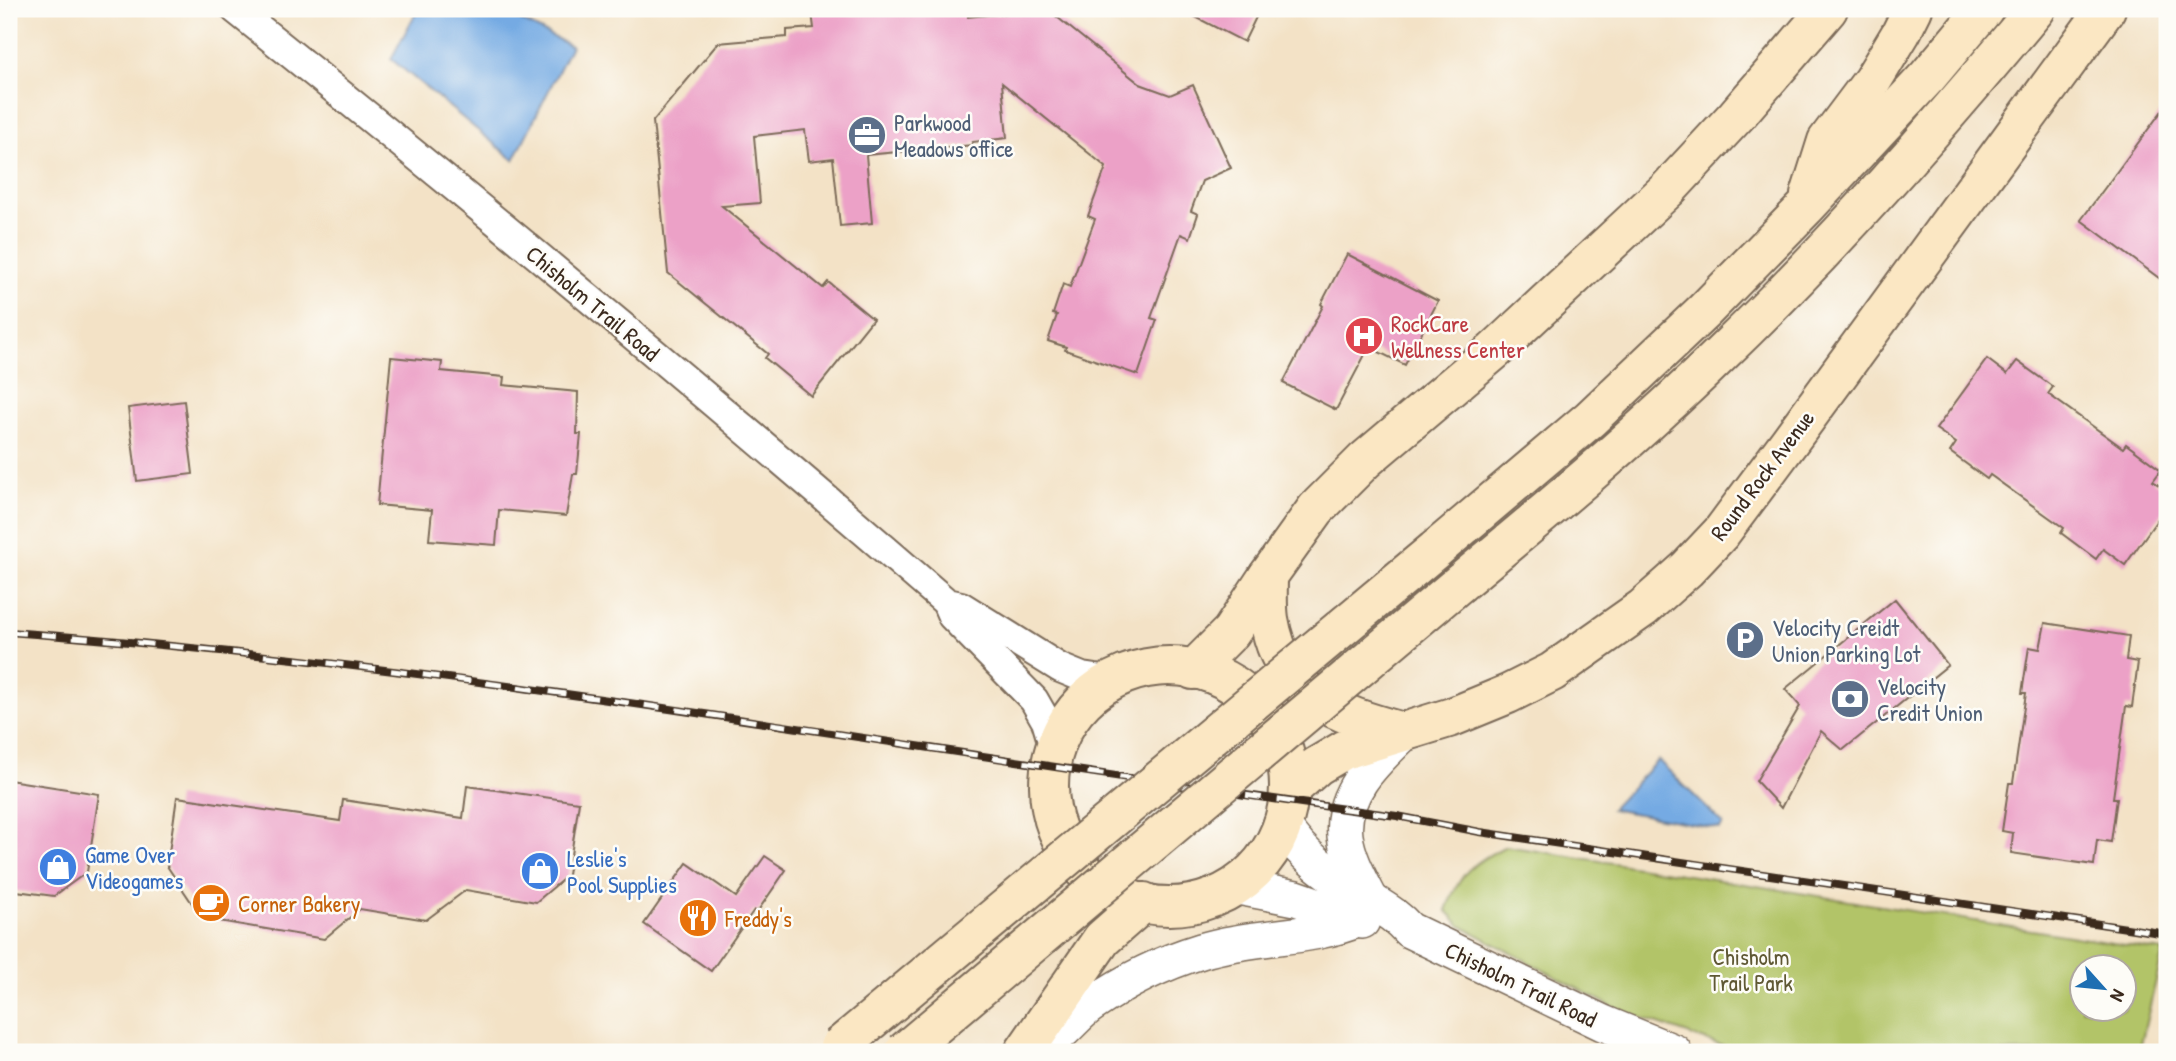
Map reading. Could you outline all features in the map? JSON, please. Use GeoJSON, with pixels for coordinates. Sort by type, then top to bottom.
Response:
{"type":"FeatureCollection","features":[{"type":"Feature","properties":{"kind":"main road"},"geometry":{"type":"LineString","coordinates":[[1193,670],[1231,632],[1316,509],[1365,460],[1494,351],[1668,189],[1736,116],[1828,9]]}},
{"type":"Feature","properties":{"kind":"main road"},"geometry":{"type":"LineString","coordinates":[[1806,207],[1827,141],[1872,81],[1913,9]]}},
{"type":"Feature","properties":{"kind":"main road"},"geometry":{"type":"LineString","coordinates":[[836,1050],[1590,419],[1704,311],[1806,207],[1928,76],[1984,9]]}},
{"type":"Feature","properties":{"kind":"main road"},"geometry":{"type":"LineString","coordinates":[[904,1052],[1587,475],[1719,356],[1915,150],[2036,9]]}},
{"type":"Feature","properties":{"kind":"main road","name":"Round Rock Avenue"},"geometry":{"type":"LineString","coordinates":[[1291,789],[1317,766],[1344,750],[1405,732],[1496,699],[1552,673],[1643,608],[1687,569],[1720,533],[1789,442],[2106,9]]}},
{"type":"Feature","properties":{"kind":"main road"},"geometry":{"type":"LineString","coordinates":[[1268,576],[1269,618],[1277,650],[1296,681],[1326,706],[1353,719],[1405,732]]}},
{"type":"Feature","properties":{"kind":"main road"},"geometry":{"type":"LineString","coordinates":[[1144,668],[1193,670],[1230,684],[1260,710],[1281,744],[1289,766],[1291,789],[1284,827],[1266,862],[1238,887],[1215,898],[1169,906],[1144,902],[1115,892],[1088,874],[1059,836],[1051,814],[1046,777],[1053,744],[1063,724],[1077,705],[1108,681],[1144,668]]}},
{"type":"Feature","properties":{"kind":"main road"},"geometry":{"type":"LineString","coordinates":[[1025,1052],[1102,939],[1144,902]]}},
{"type":"Feature","properties":{"kind":"street","name":"Chisholm Trail Road"},"geometry":{"type":"LineString","coordinates":[[235,9],[392,134],[946,602],[961,606],[1060,668],[1082,677],[1108,681]]}},
{"type":"Feature","properties":{"kind":"street","name":"Chisholm Trail Road"},"geometry":{"type":"LineString","coordinates":[[946,602],[952,616],[1034,700],[1046,721],[1053,744]]}},
{"type":"Feature","properties":{"kind":"street"},"geometry":{"type":"LineString","coordinates":[[1025,1052],[1057,1035],[1097,1001],[1157,968],[1202,951],[1247,941],[1342,927],[1365,910],[1345,835],[1347,810],[1355,788],[1372,764],[1405,732]]}},
{"type":"Feature","properties":{"kind":"street","name":"Chisholm Trail Road"},"geometry":{"type":"LineString","coordinates":[[1284,827],[1302,851],[1387,929],[1409,930],[1603,1023],[1674,1052]]}},
{"type":"Feature","properties":{"kind":"street","name":"Chisholm Trail Road"},"geometry":{"type":"LineString","coordinates":[[1238,887],[1365,910]]}},
{"type":"Feature","properties":{"kind":"green space","name":"Chisholm Trail Park"},"geometry":{"type":"Polygon","coordinates":[[[1506,846],[2163,951],[2139,1052],[1740,1052],[1618,1010],[1461,926],[1446,910],[1462,878],[1475,864],[1506,846]]]}},
{"type":"Feature","properties":{"kind":"water"},"geometry":{"type":"Polygon","coordinates":[[[418,9],[499,9],[571,46],[514,160],[391,59],[418,9]]]}},
{"type":"Feature","properties":{"kind":"water"},"geometry":{"type":"Polygon","coordinates":[[[1658,760],[1723,824],[1720,829],[1611,809],[1658,760]]]}},
{"type":"Feature","properties":{"kind":"building"},"geometry":{"type":"Polygon","coordinates":[[[959,9],[960,13],[968,12],[968,17],[1047,9],[1140,84],[1170,95],[1193,85],[1231,168],[1202,181],[1191,211],[1198,214],[1190,238],[1181,234],[1151,318],[1157,320],[1138,375],[1065,350],[1066,347],[1048,341],[1063,284],[1070,287],[1095,219],[1088,216],[1106,167],[1002,83],[1007,138],[972,142],[973,145],[866,155],[872,223],[840,226],[833,158],[809,161],[805,130],[754,136],[760,203],[722,206],[823,288],[828,282],[873,319],[811,396],[765,358],[768,354],[668,273],[653,121],[718,43],[787,37],[787,30],[814,28],[812,13],[849,10],[849,15],[959,9]]]}},
{"type":"Feature","properties":{"kind":"building"},"geometry":{"type":"Polygon","coordinates":[[[1180,9],[1260,9],[1244,42],[1180,9]]]}},
{"type":"Feature","properties":{"kind":"building"},"geometry":{"type":"Polygon","coordinates":[[[2167,104],[2167,284],[2081,220],[2167,104]]]}},
{"type":"Feature","properties":{"kind":"building","name":"RockCare Wellness Center"},"geometry":{"type":"Polygon","coordinates":[[[1347,254],[1438,301],[1405,365],[1369,347],[1336,410],[1283,383],[1347,254]]]}},
{"type":"Feature","properties":{"kind":"building"},"geometry":{"type":"Polygon","coordinates":[[[391,357],[442,362],[441,371],[504,377],[503,385],[578,392],[577,434],[581,434],[577,474],[573,474],[566,516],[499,510],[496,545],[429,540],[432,510],[377,505],[391,357]]]}},
{"type":"Feature","properties":{"kind":"building"},"geometry":{"type":"Polygon","coordinates":[[[1987,359],[2007,374],[2017,361],[2053,387],[2048,394],[2123,448],[2126,444],[2161,470],[2153,481],[2167,491],[2167,506],[2125,565],[2103,549],[2096,559],[2061,533],[2064,528],[1990,475],[1987,479],[1950,452],[1956,443],[1936,429],[1987,359]]]}},
{"type":"Feature","properties":{"kind":"building"},"geometry":{"type":"Polygon","coordinates":[[[184,401],[193,474],[137,481],[128,408],[184,401]]]}},
{"type":"Feature","properties":{"kind":"building","name":"Velocity Credit Union"},"geometry":{"type":"Polygon","coordinates":[[[1895,599],[1948,665],[1843,750],[1821,731],[1781,808],[1756,781],[1800,706],[1785,689],[1895,599]]]}},
{"type":"Feature","properties":{"kind":"building"},"geometry":{"type":"Polygon","coordinates":[[[2045,623],[2129,636],[2126,660],[2138,662],[2132,707],[2126,706],[2113,798],[2117,798],[2111,842],[2097,840],[2094,865],[2011,853],[2013,833],[2002,831],[2009,783],[2013,783],[2026,693],[2022,693],[2029,647],[2040,649],[2045,623]]]}},
{"type":"Feature","properties":{"kind":"building"},"geometry":{"type":"Polygon","coordinates":[[[9,780],[99,794],[87,872],[54,896],[9,890],[9,780]]]}},
{"type":"Feature","properties":{"kind":"building"},"geometry":{"type":"Polygon","coordinates":[[[467,786],[579,802],[568,875],[536,902],[466,890],[426,920],[360,909],[324,939],[202,918],[167,866],[177,797],[340,821],[343,800],[463,818],[467,786]]]}},
{"type":"Feature","properties":{"kind":"building","name":"Freddy's"},"geometry":{"type":"Polygon","coordinates":[[[765,856],[786,870],[711,971],[644,924],[687,863],[736,897],[765,856]]]}},
{"type":"Feature","properties":{"kind":"railway"},"geometry":{"type":"LineString","coordinates":[[9,632],[183,647],[531,689],[1397,816],[1480,832],[2167,934]]}},
{"type":"Feature","properties":{"kind":"place","name":"Parkwood Meadows office"},"geometry":{"type":"Point","coordinates":[867,135]}},
{"type":"Feature","properties":{"kind":"place","name":"RockCare Wellness Center"},"geometry":{"type":"Point","coordinates":[1364,336]}},
{"type":"Feature","properties":{"kind":"place","name":"Velocity Creidt Union Parking Lot"},"geometry":{"type":"Point","coordinates":[1745,640]}},
{"type":"Feature","properties":{"kind":"place","name":"Velocity Credit Union"},"geometry":{"type":"Point","coordinates":[1850,699]}},
{"type":"Feature","properties":{"kind":"place","name":"Game Over Videogames"},"geometry":{"type":"Point","coordinates":[58,867]}},
{"type":"Feature","properties":{"kind":"place","name":"Leslie's Pool Supplies"},"geometry":{"type":"Point","coordinates":[540,871]}},
{"type":"Feature","properties":{"kind":"place","name":"Corner Bakery"},"geometry":{"type":"Point","coordinates":[211,903]}},
{"type":"Feature","properties":{"kind":"place","name":"Freddy's"},"geometry":{"type":"Point","coordinates":[698,918]}}]}
